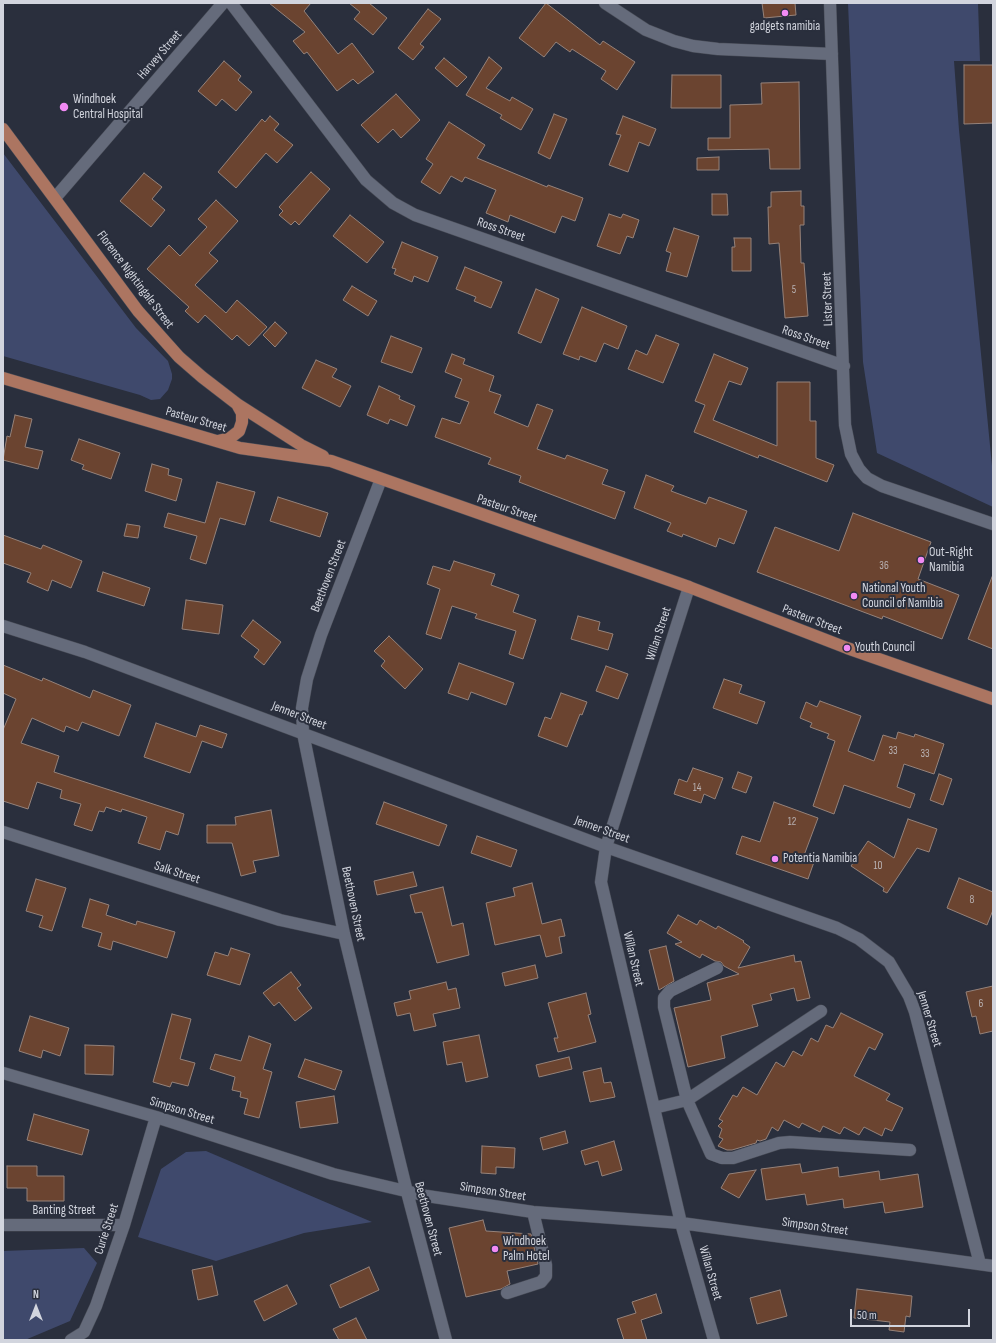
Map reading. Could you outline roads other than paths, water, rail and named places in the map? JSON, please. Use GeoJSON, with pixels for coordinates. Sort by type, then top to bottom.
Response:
{"type":"FeatureCollection","features":[{"type":"Feature","properties":{"kind":"main road","name":"Florence Nightingale Street"},"geometry":{"type":"LineString","coordinates":[[3,129],[157,335],[202,378],[238,404],[301,445],[331,461]]}},
{"type":"Feature","properties":{"kind":"main road","name":"Pasteur Street"},"geometry":{"type":"LineString","coordinates":[[3,378],[216,441],[272,453],[331,461],[689,587],[848,648],[993,698]]}},
{"type":"Feature","properties":{"kind":"main road"},"geometry":{"type":"LineString","coordinates":[[216,441],[230,438],[239,431],[242,422],[242,413],[238,404]]}},
{"type":"Feature","properties":{"kind":"street","name":"Harvey Street"},"geometry":{"type":"LineString","coordinates":[[55,198],[223,3]]}},
{"type":"Feature","properties":{"kind":"street","name":"Ross Street"},"geometry":{"type":"LineString","coordinates":[[231,3],[366,180],[393,203],[415,215],[844,366]]}},
{"type":"Feature","properties":{"kind":"street"},"geometry":{"type":"LineString","coordinates":[[605,3],[646,30],[674,41],[693,46],[718,49],[832,54]]}},
{"type":"Feature","properties":{"kind":"street","name":"Lister Street"},"geometry":{"type":"LineString","coordinates":[[830,3],[846,440],[859,469],[868,478],[882,486],[993,524]]}},
{"type":"Feature","properties":{"kind":"street","name":"Beethoven Street"},"geometry":{"type":"LineString","coordinates":[[381,479],[321,635],[307,679],[302,708],[303,733],[344,934],[406,1192],[446,1340]]}},
{"type":"Feature","properties":{"kind":"street","name":"Willan Street"},"geometry":{"type":"LineString","coordinates":[[689,587],[606,847],[601,882],[681,1223],[714,1340]]}},
{"type":"Feature","properties":{"kind":"street","name":"Jenner Street"},"geometry":{"type":"LineString","coordinates":[[3,626],[86,652],[606,847],[837,928],[859,939],[889,962],[909,996],[915,1012],[980,1264]]}},
{"type":"Feature","properties":{"kind":"street","name":"Salk Street"},"geometry":{"type":"LineString","coordinates":[[3,832],[280,920],[344,934]]}},
{"type":"Feature","properties":{"kind":"street"},"geometry":{"type":"LineString","coordinates":[[717,968],[670,991],[664,998],[664,1007],[687,1100],[711,1154],[722,1158],[733,1158],[779,1143],[790,1142],[910,1150]]}},
{"type":"Feature","properties":{"kind":"street"},"geometry":{"type":"LineString","coordinates":[[654,1108],[687,1100],[821,1011]]}},
{"type":"Feature","properties":{"kind":"street","name":"Simpson Street"},"geometry":{"type":"LineString","coordinates":[[3,1073],[156,1117],[333,1174],[406,1192],[533,1212],[681,1223],[993,1266]]}},
{"type":"Feature","properties":{"kind":"street","name":"Curie Street"},"geometry":{"type":"LineString","coordinates":[[71,1340],[84,1332],[96,1306],[124,1225],[156,1117]]}},
{"type":"Feature","properties":{"kind":"street"},"geometry":{"type":"LineString","coordinates":[[507,1293],[541,1282],[546,1276],[546,1265],[533,1212]]}},
{"type":"Feature","properties":{"kind":"street","name":"Banting Street"},"geometry":{"type":"LineString","coordinates":[[3,1225],[124,1225]]}},
{"type":"Feature","properties":{"kind":"place","name":"gadgets namibia"},"geometry":{"type":"Point","coordinates":[785,13]}},
{"type":"Feature","properties":{"kind":"place","name":"Windhoek Central Hospital"},"geometry":{"type":"Point","coordinates":[64,107]}},
{"type":"Feature","properties":{"kind":"place","name":"Out-Right Namibia"},"geometry":{"type":"Point","coordinates":[921,560]}},
{"type":"Feature","properties":{"kind":"place","name":"National Youth Council of Namibia"},"geometry":{"type":"Point","coordinates":[854,596]}},
{"type":"Feature","properties":{"kind":"place","name":"Youth Council"},"geometry":{"type":"Point","coordinates":[847,648]}},
{"type":"Feature","properties":{"kind":"place","name":"Potentia Namibia"},"geometry":{"type":"Point","coordinates":[775,859]}},
{"type":"Feature","properties":{"kind":"place","name":"Windhoek Palm Hotel"},"geometry":{"type":"Point","coordinates":[495,1249]}}]}
